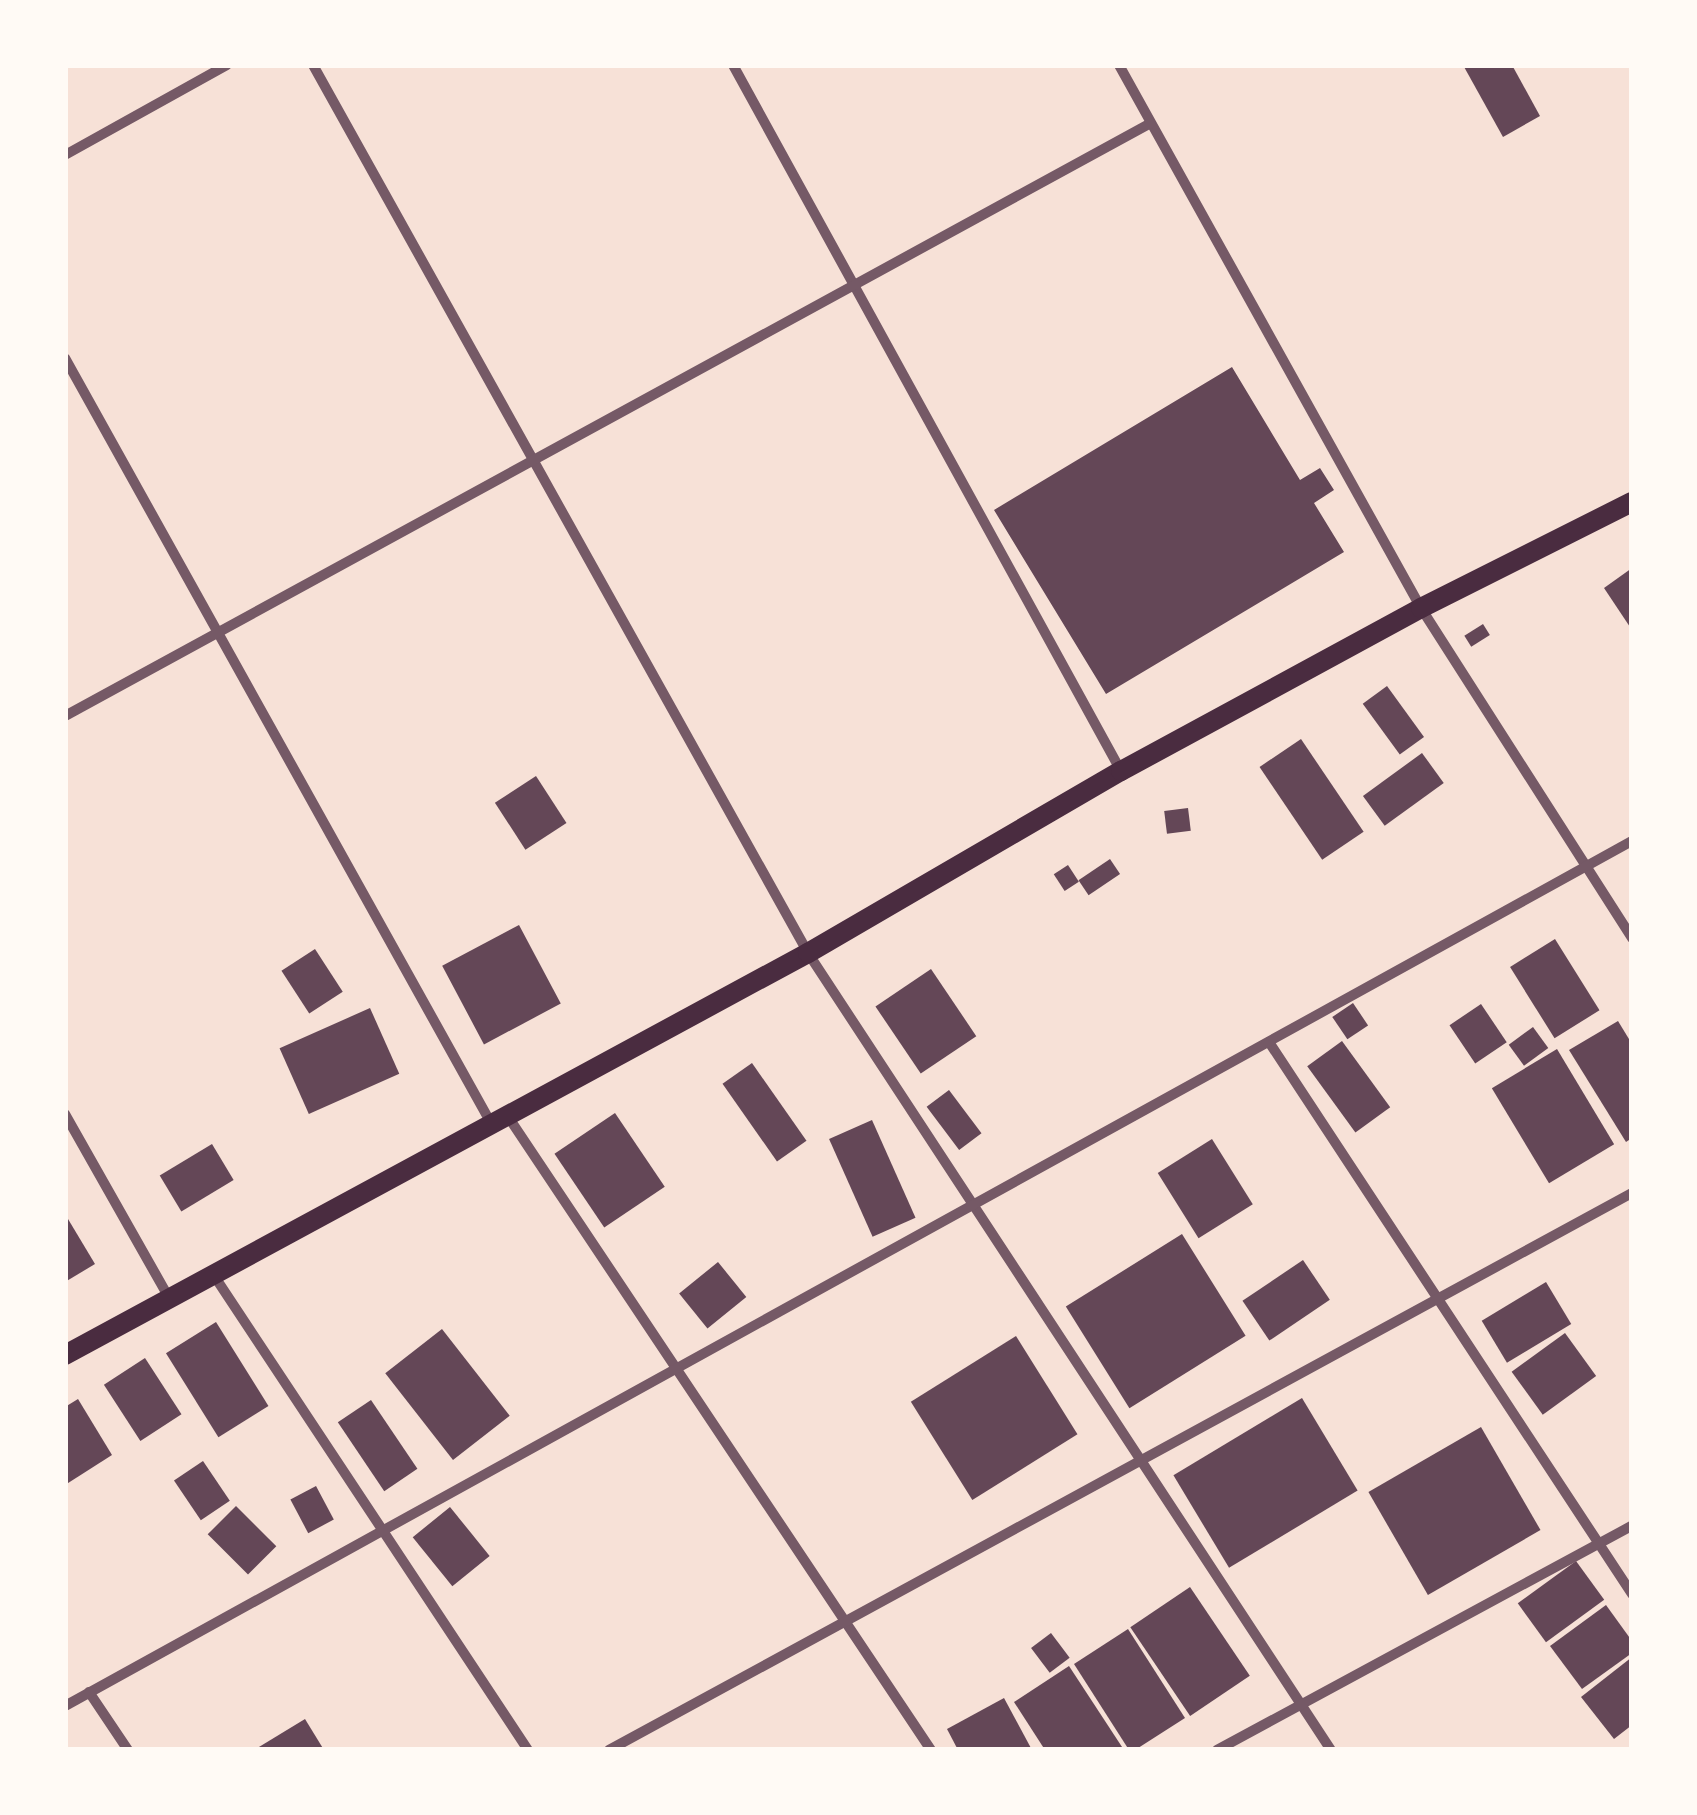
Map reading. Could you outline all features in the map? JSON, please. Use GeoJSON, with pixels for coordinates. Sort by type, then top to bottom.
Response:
{"type":"FeatureCollection","features":[{"type":"Feature","properties":{"kind":"main road"},"geometry":{"type":"LineString","coordinates":[[65,1355],[808,953],[1121,771],[1422,608],[1632,502]]}},
{"type":"Feature","properties":{"kind":"street"},"geometry":{"type":"LineString","coordinates":[[65,155],[227,65]]}},
{"type":"Feature","properties":{"kind":"street"},"geometry":{"type":"LineString","coordinates":[[313,65],[808,953],[971,1207],[1331,1750]]}},
{"type":"Feature","properties":{"kind":"street"},"geometry":{"type":"LineString","coordinates":[[733,65],[1121,771]]}},
{"type":"Feature","properties":{"kind":"street"},"geometry":{"type":"LineString","coordinates":[[1119,65],[1422,608],[1632,938]]}},
{"type":"Feature","properties":{"kind":"street"},"geometry":{"type":"LineString","coordinates":[[65,716],[1151,123]]}},
{"type":"Feature","properties":{"kind":"street"},"geometry":{"type":"LineString","coordinates":[[65,358],[218,632],[499,1118],[931,1750]]}},
{"type":"Feature","properties":{"kind":"street"},"geometry":{"type":"LineString","coordinates":[[65,1706],[1632,841]]}},
{"type":"Feature","properties":{"kind":"street"},"geometry":{"type":"LineString","coordinates":[[1269,1042],[1632,1594]]}},
{"type":"Feature","properties":{"kind":"street"},"geometry":{"type":"LineString","coordinates":[[65,1114],[169,1298]]}},
{"type":"Feature","properties":{"kind":"street"},"geometry":{"type":"LineString","coordinates":[[609,1750],[1632,1193]]}},
{"type":"Feature","properties":{"kind":"street"},"geometry":{"type":"LineString","coordinates":[[212,1274],[528,1750]]}},
{"type":"Feature","properties":{"kind":"street"},"geometry":{"type":"LineString","coordinates":[[1217,1750],[1632,1526]]}},
{"type":"Feature","properties":{"kind":"street"},"geometry":{"type":"LineString","coordinates":[[89,1692],[128,1750]]}},
{"type":"Feature","properties":{"kind":"building"},"geometry":{"type":"Polygon","coordinates":[[[1463,65],[1512,65],[1540,116],[1503,137],[1463,65]]]}},
{"type":"Feature","properties":{"kind":"building"},"geometry":{"type":"Polygon","coordinates":[[[1232,367],[1300,480],[1320,468],[1334,490],[1314,503],[1344,552],[1106,694],[994,510],[1232,367]]]}},
{"type":"Feature","properties":{"kind":"building"},"geometry":{"type":"Polygon","coordinates":[[[1632,568],[1632,630],[1604,588],[1632,568]]]}},
{"type":"Feature","properties":{"kind":"building"},"geometry":{"type":"Polygon","coordinates":[[[1483,624],[1490,635],[1471,647],[1464,636],[1483,624]]]}},
{"type":"Feature","properties":{"kind":"building"},"geometry":{"type":"Polygon","coordinates":[[[1387,686],[1424,737],[1400,755],[1363,704],[1387,686]]]}},
{"type":"Feature","properties":{"kind":"building"},"geometry":{"type":"Polygon","coordinates":[[[1301,739],[1364,832],[1322,860],[1260,767],[1301,739]]]}},
{"type":"Feature","properties":{"kind":"building"},"geometry":{"type":"Polygon","coordinates":[[[1422,753],[1444,783],[1385,826],[1363,796],[1422,753]]]}},
{"type":"Feature","properties":{"kind":"building"},"geometry":{"type":"Polygon","coordinates":[[[536,776],[566,823],[525,850],[495,803],[536,776]]]}},
{"type":"Feature","properties":{"kind":"building"},"geometry":{"type":"Polygon","coordinates":[[[1188,808],[1191,831],[1167,834],[1164,811],[1188,808]]]}},
{"type":"Feature","properties":{"kind":"building"},"geometry":{"type":"Polygon","coordinates":[[[1110,859],[1120,874],[1089,895],[1078,880],[1110,859]]]}},
{"type":"Feature","properties":{"kind":"building"},"geometry":{"type":"Polygon","coordinates":[[[1068,865],[1079,882],[1065,891],[1054,874],[1068,865]]]}},
{"type":"Feature","properties":{"kind":"building"},"geometry":{"type":"Polygon","coordinates":[[[519,925],[561,1004],[484,1044],[442,966],[519,925]]]}},
{"type":"Feature","properties":{"kind":"building"},"geometry":{"type":"Polygon","coordinates":[[[1555,939],[1600,1010],[1555,1038],[1510,967],[1555,939]]]}},
{"type":"Feature","properties":{"kind":"building"},"geometry":{"type":"Polygon","coordinates":[[[315,949],[343,992],[309,1014],[281,971],[315,949]]]}},
{"type":"Feature","properties":{"kind":"building"},"geometry":{"type":"Polygon","coordinates":[[[931,969],[976,1036],[921,1074],[875,1006],[931,969]]]}},
{"type":"Feature","properties":{"kind":"building"},"geometry":{"type":"Polygon","coordinates":[[[1353,1003],[1368,1025],[1347,1039],[1332,1017],[1353,1003]]]}},
{"type":"Feature","properties":{"kind":"building"},"geometry":{"type":"Polygon","coordinates":[[[1481,1004],[1507,1042],[1475,1063],[1449,1025],[1481,1004]]]}},
{"type":"Feature","properties":{"kind":"building"},"geometry":{"type":"Polygon","coordinates":[[[370,1008],[399,1074],[309,1114],[280,1048],[370,1008]]]}},
{"type":"Feature","properties":{"kind":"building"},"geometry":{"type":"Polygon","coordinates":[[[1618,1021],[1632,1044],[1632,1138],[1626,1142],[1569,1050],[1618,1021]]]}},
{"type":"Feature","properties":{"kind":"building"},"geometry":{"type":"Polygon","coordinates":[[[1533,1027],[1548,1048],[1524,1066],[1509,1045],[1533,1027]]]}},
{"type":"Feature","properties":{"kind":"building"},"geometry":{"type":"Polygon","coordinates":[[[1342,1041],[1390,1107],[1355,1133],[1307,1066],[1342,1041]]]}},
{"type":"Feature","properties":{"kind":"building"},"geometry":{"type":"Polygon","coordinates":[[[1557,1049],[1614,1144],[1549,1183],[1492,1088],[1557,1049]]]}},
{"type":"Feature","properties":{"kind":"building"},"geometry":{"type":"Polygon","coordinates":[[[752,1063],[806,1141],[777,1161],[723,1084],[752,1063]]]}},
{"type":"Feature","properties":{"kind":"building"},"geometry":{"type":"Polygon","coordinates":[[[949,1090],[981,1133],[959,1150],[927,1107],[949,1090]]]}},
{"type":"Feature","properties":{"kind":"building"},"geometry":{"type":"Polygon","coordinates":[[[615,1113],[665,1187],[604,1228],[554,1154],[615,1113]]]}},
{"type":"Feature","properties":{"kind":"building"},"geometry":{"type":"Polygon","coordinates":[[[872,1120],[916,1218],[873,1237],[829,1139],[872,1120]]]}},
{"type":"Feature","properties":{"kind":"building"},"geometry":{"type":"Polygon","coordinates":[[[1212,1139],[1253,1204],[1199,1238],[1158,1173],[1212,1139]]]}},
{"type":"Feature","properties":{"kind":"building"},"geometry":{"type":"Polygon","coordinates":[[[212,1144],[234,1180],[181,1211],[160,1175],[212,1144]]]}},
{"type":"Feature","properties":{"kind":"building"},"geometry":{"type":"Polygon","coordinates":[[[65,1214],[95,1264],[65,1282],[65,1214]]]}},
{"type":"Feature","properties":{"kind":"building"},"geometry":{"type":"Polygon","coordinates":[[[1182,1234],[1246,1336],[1129,1408],[1066,1307],[1182,1234]]]}},
{"type":"Feature","properties":{"kind":"building"},"geometry":{"type":"Polygon","coordinates":[[[1303,1260],[1330,1300],[1269,1341],[1242,1301],[1303,1260]]]}},
{"type":"Feature","properties":{"kind":"building"},"geometry":{"type":"Polygon","coordinates":[[[718,1262],[746,1297],[707,1328],[679,1293],[718,1262]]]}},
{"type":"Feature","properties":{"kind":"building"},"geometry":{"type":"Polygon","coordinates":[[[1546,1282],[1571,1324],[1507,1363],[1482,1321],[1546,1282]]]}},
{"type":"Feature","properties":{"kind":"building"},"geometry":{"type":"Polygon","coordinates":[[[216,1322],[268,1406],[218,1437],[166,1353],[216,1322]]]}},
{"type":"Feature","properties":{"kind":"building"},"geometry":{"type":"Polygon","coordinates":[[[442,1329],[510,1416],[453,1460],[385,1373],[442,1329]]]}},
{"type":"Feature","properties":{"kind":"building"},"geometry":{"type":"Polygon","coordinates":[[[1565,1333],[1596,1376],[1543,1415],[1512,1372],[1565,1333]]]}},
{"type":"Feature","properties":{"kind":"building"},"geometry":{"type":"Polygon","coordinates":[[[1016,1336],[1077,1434],[972,1500],[911,1402],[1016,1336]]]}},
{"type":"Feature","properties":{"kind":"building"},"geometry":{"type":"Polygon","coordinates":[[[145,1358],[181,1414],[140,1441],[104,1385],[145,1358]]]}},
{"type":"Feature","properties":{"kind":"building"},"geometry":{"type":"Polygon","coordinates":[[[1302,1398],[1358,1491],[1229,1568],[1173,1475],[1302,1398]]]}},
{"type":"Feature","properties":{"kind":"building"},"geometry":{"type":"Polygon","coordinates":[[[78,1399],[112,1455],[65,1485],[65,1407],[78,1399]]]}},
{"type":"Feature","properties":{"kind":"building"},"geometry":{"type":"Polygon","coordinates":[[[371,1400],[417,1469],[384,1491],[338,1422],[371,1400]]]}},
{"type":"Feature","properties":{"kind":"building"},"geometry":{"type":"Polygon","coordinates":[[[1481,1427],[1540,1530],[1428,1595],[1368,1492],[1481,1427]]]}},
{"type":"Feature","properties":{"kind":"building"},"geometry":{"type":"Polygon","coordinates":[[[203,1461],[230,1501],[201,1520],[174,1481],[203,1461]]]}},
{"type":"Feature","properties":{"kind":"building"},"geometry":{"type":"Polygon","coordinates":[[[316,1486],[334,1520],[308,1533],[290,1500],[316,1486]]]}},
{"type":"Feature","properties":{"kind":"building"},"geometry":{"type":"Polygon","coordinates":[[[236,1506],[276,1546],[248,1575],[208,1534],[236,1506]]]}},
{"type":"Feature","properties":{"kind":"building"},"geometry":{"type":"Polygon","coordinates":[[[450,1507],[490,1556],[452,1586],[413,1537],[450,1507]]]}},
{"type":"Feature","properties":{"kind":"building"},"geometry":{"type":"Polygon","coordinates":[[[1576,1561],[1604,1600],[1546,1642],[1518,1603],[1576,1561]]]}},
{"type":"Feature","properties":{"kind":"building"},"geometry":{"type":"Polygon","coordinates":[[[1190,1587],[1250,1676],[1190,1716],[1130,1627],[1190,1587]]]}},
{"type":"Feature","properties":{"kind":"building"},"geometry":{"type":"Polygon","coordinates":[[[1606,1605],[1632,1641],[1632,1653],[1582,1689],[1550,1646],[1606,1605]]]}},
{"type":"Feature","properties":{"kind":"building"},"geometry":{"type":"Polygon","coordinates":[[[1128,1629],[1185,1718],[1135,1750],[1129,1750],[1074,1664],[1128,1629]]]}},
{"type":"Feature","properties":{"kind":"building"},"geometry":{"type":"Polygon","coordinates":[[[1051,1633],[1070,1658],[1050,1673],[1031,1648],[1051,1633]]]}},
{"type":"Feature","properties":{"kind":"building"},"geometry":{"type":"Polygon","coordinates":[[[1632,1657],[1632,1725],[1614,1739],[1581,1697],[1632,1657]]]}},
{"type":"Feature","properties":{"kind":"building"},"geometry":{"type":"Polygon","coordinates":[[[1069,1666],[1124,1750],[1045,1750],[1014,1702],[1069,1666]]]}},
{"type":"Feature","properties":{"kind":"building"},"geometry":{"type":"Polygon","coordinates":[[[1004,1698],[1032,1750],[958,1750],[947,1729],[1004,1698]]]}},
{"type":"Feature","properties":{"kind":"building"},"geometry":{"type":"Polygon","coordinates":[[[305,1719],[324,1750],[254,1750],[305,1719]]]}}]}
